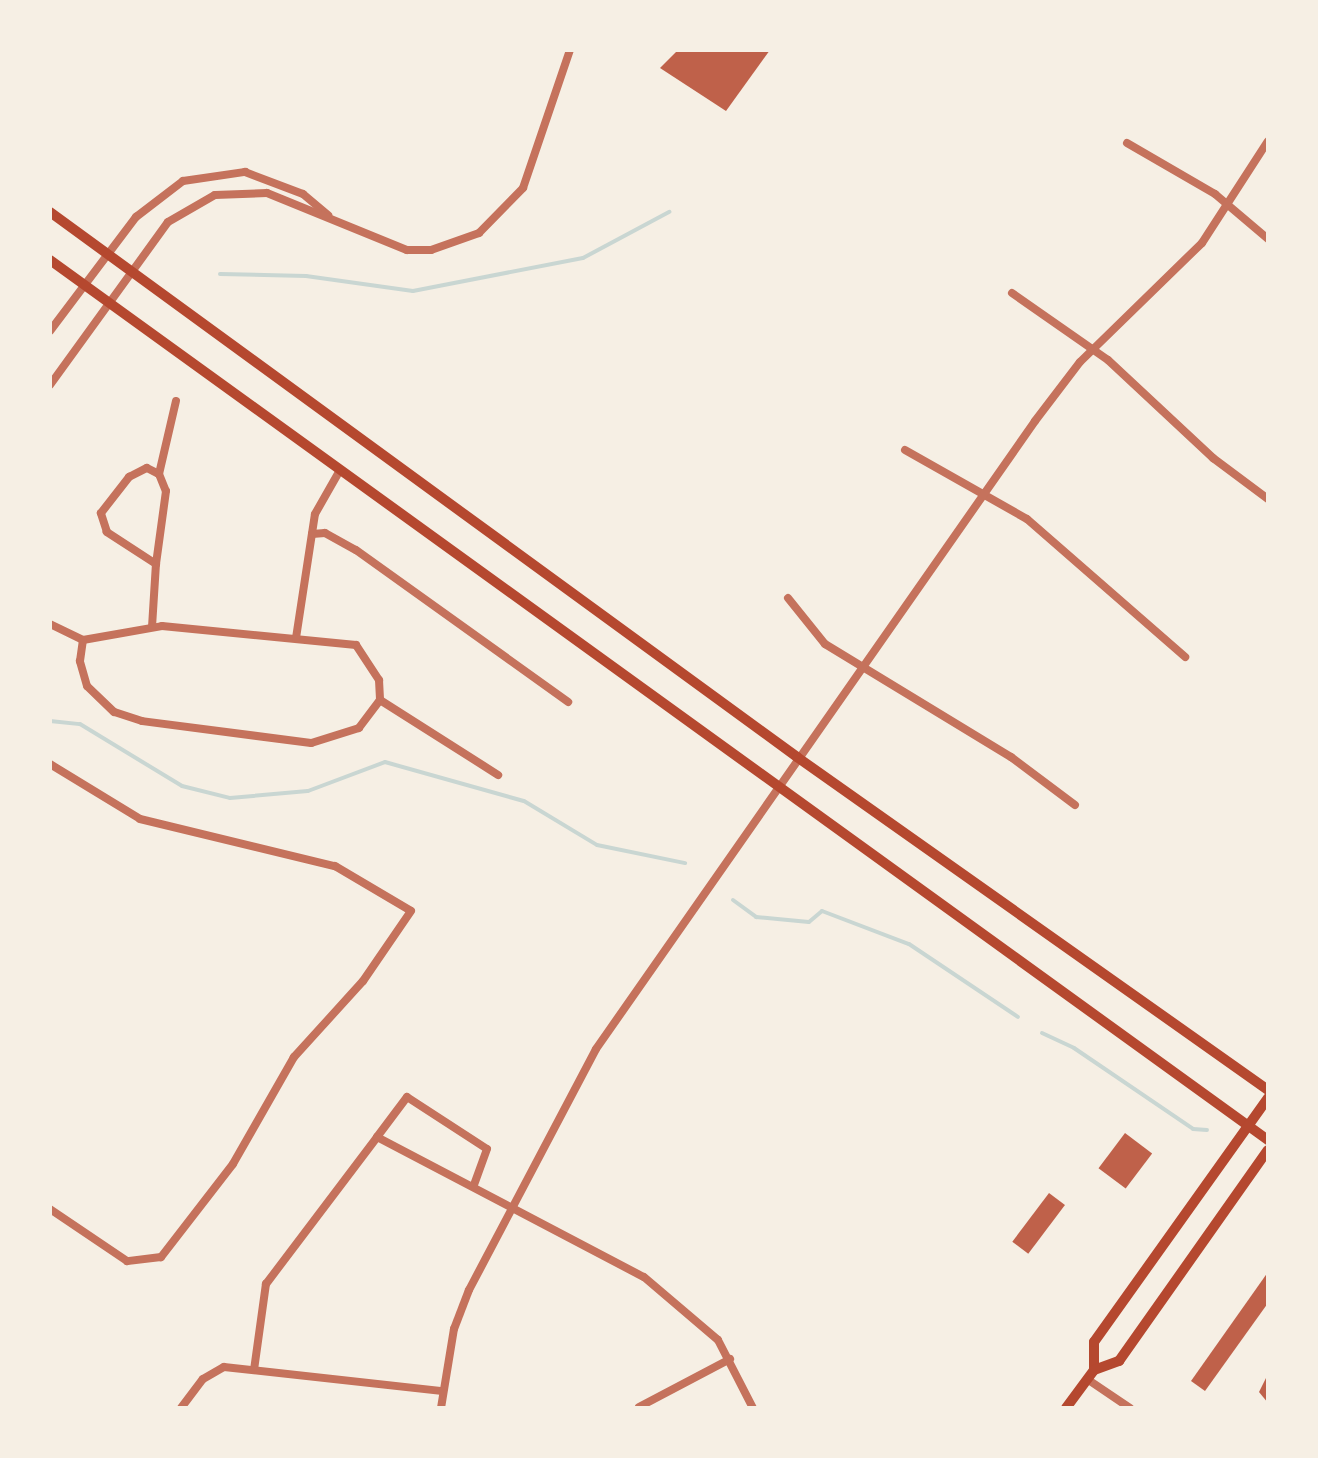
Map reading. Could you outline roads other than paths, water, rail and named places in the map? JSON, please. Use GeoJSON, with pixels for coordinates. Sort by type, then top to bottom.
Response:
{"type":"FeatureCollection","features":[{"type":"Feature","properties":{"kind":"main road"},"geometry":{"type":"LineString","coordinates":[[50,212],[798,757],[1268,1090]]}},
{"type":"Feature","properties":{"kind":"main road"},"geometry":{"type":"LineString","coordinates":[[50,260],[1268,1140]]}},
{"type":"Feature","properties":{"kind":"main road"},"geometry":{"type":"LineString","coordinates":[[1091,1374],[1094,1342],[1268,1098]]}},
{"type":"Feature","properties":{"kind":"main road"},"geometry":{"type":"LineString","coordinates":[[1066,1408],[1091,1374],[1119,1360],[1268,1150]]}},
{"type":"Feature","properties":{"kind":"street"},"geometry":{"type":"LineString","coordinates":[[50,385],[168,222],[215,195],[268,193],[407,250],[431,250],[479,233],[523,188],[570,50]]}},
{"type":"Feature","properties":{"kind":"street"},"geometry":{"type":"LineString","coordinates":[[441,1408],[469,1290],[596,1048],[986,492],[1094,349],[1202,243],[1268,141]]}},
{"type":"Feature","properties":{"kind":"street"},"geometry":{"type":"LineString","coordinates":[[1127,142],[1228,204],[1268,239]]}},
{"type":"Feature","properties":{"kind":"street"},"geometry":{"type":"LineString","coordinates":[[50,331],[108,254],[165,190],[223,171],[274,179],[337,222]]}},
{"type":"Feature","properties":{"kind":"street"},"geometry":{"type":"LineString","coordinates":[[1012,293],[1094,349],[1268,499]]}},
{"type":"Feature","properties":{"kind":"street"},"geometry":{"type":"LineString","coordinates":[[152,627],[166,491],[160,474],[176,401]]}},
{"type":"Feature","properties":{"kind":"street"},"geometry":{"type":"LineString","coordinates":[[904,450],[986,492],[1036,526],[1186,657]]}},
{"type":"Feature","properties":{"kind":"street"},"geometry":{"type":"LineString","coordinates":[[156,564],[107,532],[101,513],[136,470],[160,474]]}},
{"type":"Feature","properties":{"kind":"street"},"geometry":{"type":"LineString","coordinates":[[296,638],[315,514],[340,470]]}},
{"type":"Feature","properties":{"kind":"street"},"geometry":{"type":"LineString","coordinates":[[312,534],[325,533],[356,550],[568,702]]}},
{"type":"Feature","properties":{"kind":"street"},"geometry":{"type":"LineString","coordinates":[[788,598],[810,632],[861,670],[1012,757],[1075,805]]}},
{"type":"Feature","properties":{"kind":"street"},"geometry":{"type":"LineString","coordinates":[[50,624],[84,640],[152,627],[356,645],[378,680],[380,700],[359,728],[311,743],[142,721],[114,712],[87,686],[80,661],[84,640]]}},
{"type":"Feature","properties":{"kind":"street"},"geometry":{"type":"LineString","coordinates":[[380,700],[498,775]]}},
{"type":"Feature","properties":{"kind":"street"},"geometry":{"type":"LineString","coordinates":[[50,782],[54,768],[140,818],[335,866],[412,911],[363,982],[297,1054],[233,1164],[161,1257],[127,1261],[50,1209]]}},
{"type":"Feature","properties":{"kind":"street"},"geometry":{"type":"LineString","coordinates":[[254,1370],[266,1284],[407,1097],[487,1150],[474,1184]]}},
{"type":"Feature","properties":{"kind":"street"},"geometry":{"type":"LineString","coordinates":[[377,1137],[516,1205],[644,1277],[694,1317],[730,1359],[753,1408]]}},
{"type":"Feature","properties":{"kind":"street"},"geometry":{"type":"LineString","coordinates":[[639,1407],[730,1359]]}},
{"type":"Feature","properties":{"kind":"street"},"geometry":{"type":"LineString","coordinates":[[181,1408],[204,1379],[224,1368],[443,1390]]}},
{"type":"Feature","properties":{"kind":"street"},"geometry":{"type":"LineString","coordinates":[[1091,1374],[1130,1408]]}},
{"type":"Feature","properties":{"kind":"waterway"},"geometry":{"type":"LineString","coordinates":[[220,274],[306,276],[413,291],[583,258],[669,212]]}},
{"type":"Feature","properties":{"kind":"waterway"},"geometry":{"type":"LineString","coordinates":[[50,721],[80,724],[182,786],[230,798],[308,791],[385,762],[524,801],[597,845],[685,863]]}},
{"type":"Feature","properties":{"kind":"waterway"},"geometry":{"type":"LineString","coordinates":[[733,900],[756,917],[809,922],[822,911],[909,944],[1018,1017]]}},
{"type":"Feature","properties":{"kind":"waterway"},"geometry":{"type":"LineString","coordinates":[[1042,1033],[1074,1048],[1193,1129],[1207,1130]]}}]}
